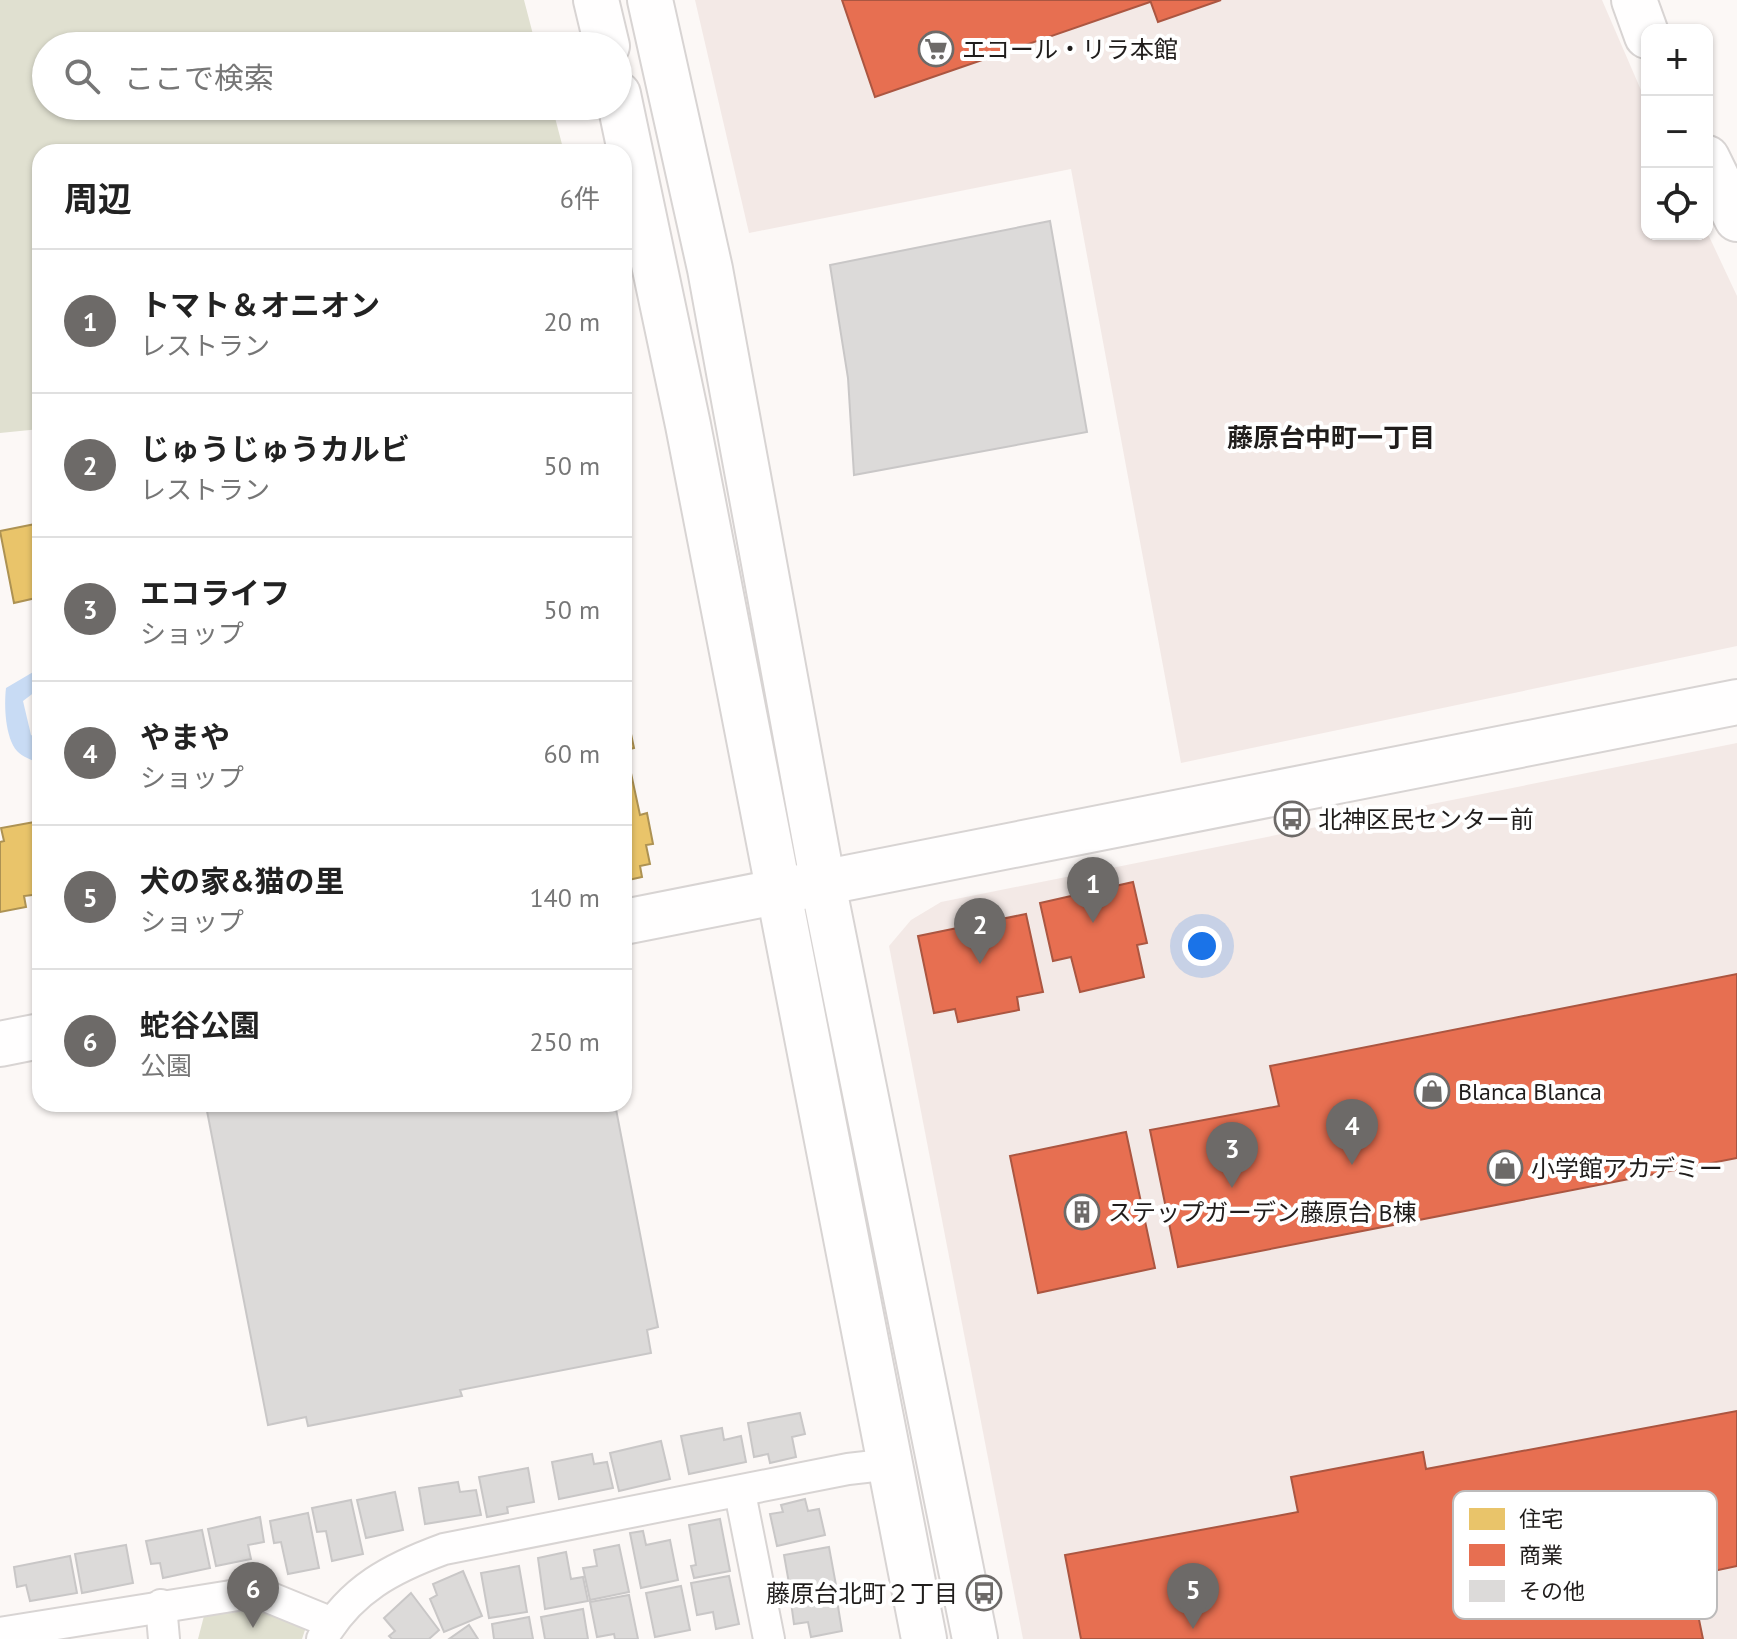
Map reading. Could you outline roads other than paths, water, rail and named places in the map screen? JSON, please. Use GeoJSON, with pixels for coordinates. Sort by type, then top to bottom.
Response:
{"type":"FeatureCollection","features":[{"type":"Feature","properties":{"kind":"street"},"geometry":{"type":"LineString","coordinates":[[596,0],[604,32]]}},
{"type":"Feature","properties":{"kind":"street"},"geometry":{"type":"LineString","coordinates":[[650,0],[710,269],[823,884],[975,1639]]}},
{"type":"Feature","properties":{"kind":"street"},"geometry":{"type":"LineString","coordinates":[[1634,0],[1643,24]]}},
{"type":"Feature","properties":{"kind":"street"},"geometry":{"type":"LineString","coordinates":[[624,120],[629,144]]}},
{"type":"Feature","properties":{"kind":"street"},"geometry":{"type":"LineString","coordinates":[[632,160],[685,410],[924,1639]]}},
{"type":"Feature","properties":{"kind":"street"},"geometry":{"type":"LineString","coordinates":[[1712,168],[1737,219]]}},
{"type":"Feature","properties":{"kind":"street"},"geometry":{"type":"LineString","coordinates":[[632,920],[1737,702]]}},
{"type":"Feature","properties":{"kind":"street"},"geometry":{"type":"LineString","coordinates":[[0,1044],[32,1038]]}},
{"type":"Feature","properties":{"kind":"street"},"geometry":{"type":"LineString","coordinates":[[0,1633],[256,1592],[327,1631],[365,1589],[396,1567],[444,1549],[740,1493],[848,1469],[892,1464]]}},
{"type":"Feature","properties":{"kind":"street"},"geometry":{"type":"LineString","coordinates":[[740,1493],[769,1639]]}},
{"type":"Feature","properties":{"kind":"street"},"geometry":{"type":"LineString","coordinates":[[161,1605],[164,1639]]}},
{"type":"Feature","properties":{"kind":"water"},"geometry":{"type":"Polygon","coordinates":[[[32,673],[32,694],[23,701],[32,735],[32,760],[13,745],[6,721],[6,688],[32,673]]]}},
{"type":"Feature","properties":{"kind":"place","name":"エコール・リラ本館"},"geometry":{"type":"Point","coordinates":[936,49]}},
{"type":"Feature","properties":{"kind":"place","name":"北神区民センター前"},"geometry":{"type":"Point","coordinates":[1292,819]}},
{"type":"Feature","properties":{"kind":"place","name":"トマト＆オニオン"},"geometry":{"type":"Point","coordinates":[1093,923]}},
{"type":"Feature","properties":{"kind":"place","name":"じゅうじゅうカルビ"},"geometry":{"type":"Point","coordinates":[980,964]}},
{"type":"Feature","properties":{"kind":"place","name":"Blanca Blanca"},"geometry":{"type":"Point","coordinates":[1432,1091]}},
{"type":"Feature","properties":{"kind":"place","name":"やまや"},"geometry":{"type":"Point","coordinates":[1352,1165]}},
{"type":"Feature","properties":{"kind":"place","name":"小学館アカデミー"},"geometry":{"type":"Point","coordinates":[1505,1168]}},
{"type":"Feature","properties":{"kind":"place","name":"エコライフ"},"geometry":{"type":"Point","coordinates":[1232,1188]}},
{"type":"Feature","properties":{"kind":"place","name":"ステップガーデン藤原台 B棟"},"geometry":{"type":"Point","coordinates":[1082,1212]}},
{"type":"Feature","properties":{"kind":"place","name":"藤原台北町２丁目"},"geometry":{"type":"Point","coordinates":[984,1593]}},
{"type":"Feature","properties":{"kind":"place","name":"蛇谷公園"},"geometry":{"type":"Point","coordinates":[253,1628]}},
{"type":"Feature","properties":{"kind":"place","name":"犬の家&猫の里"},"geometry":{"type":"Point","coordinates":[1193,1629]}},
{"type":"Feature","properties":{"kind":"district","name":"藤原台中町一丁目"},"geometry":{"type":"Point","coordinates":[1331,437]}}]}
